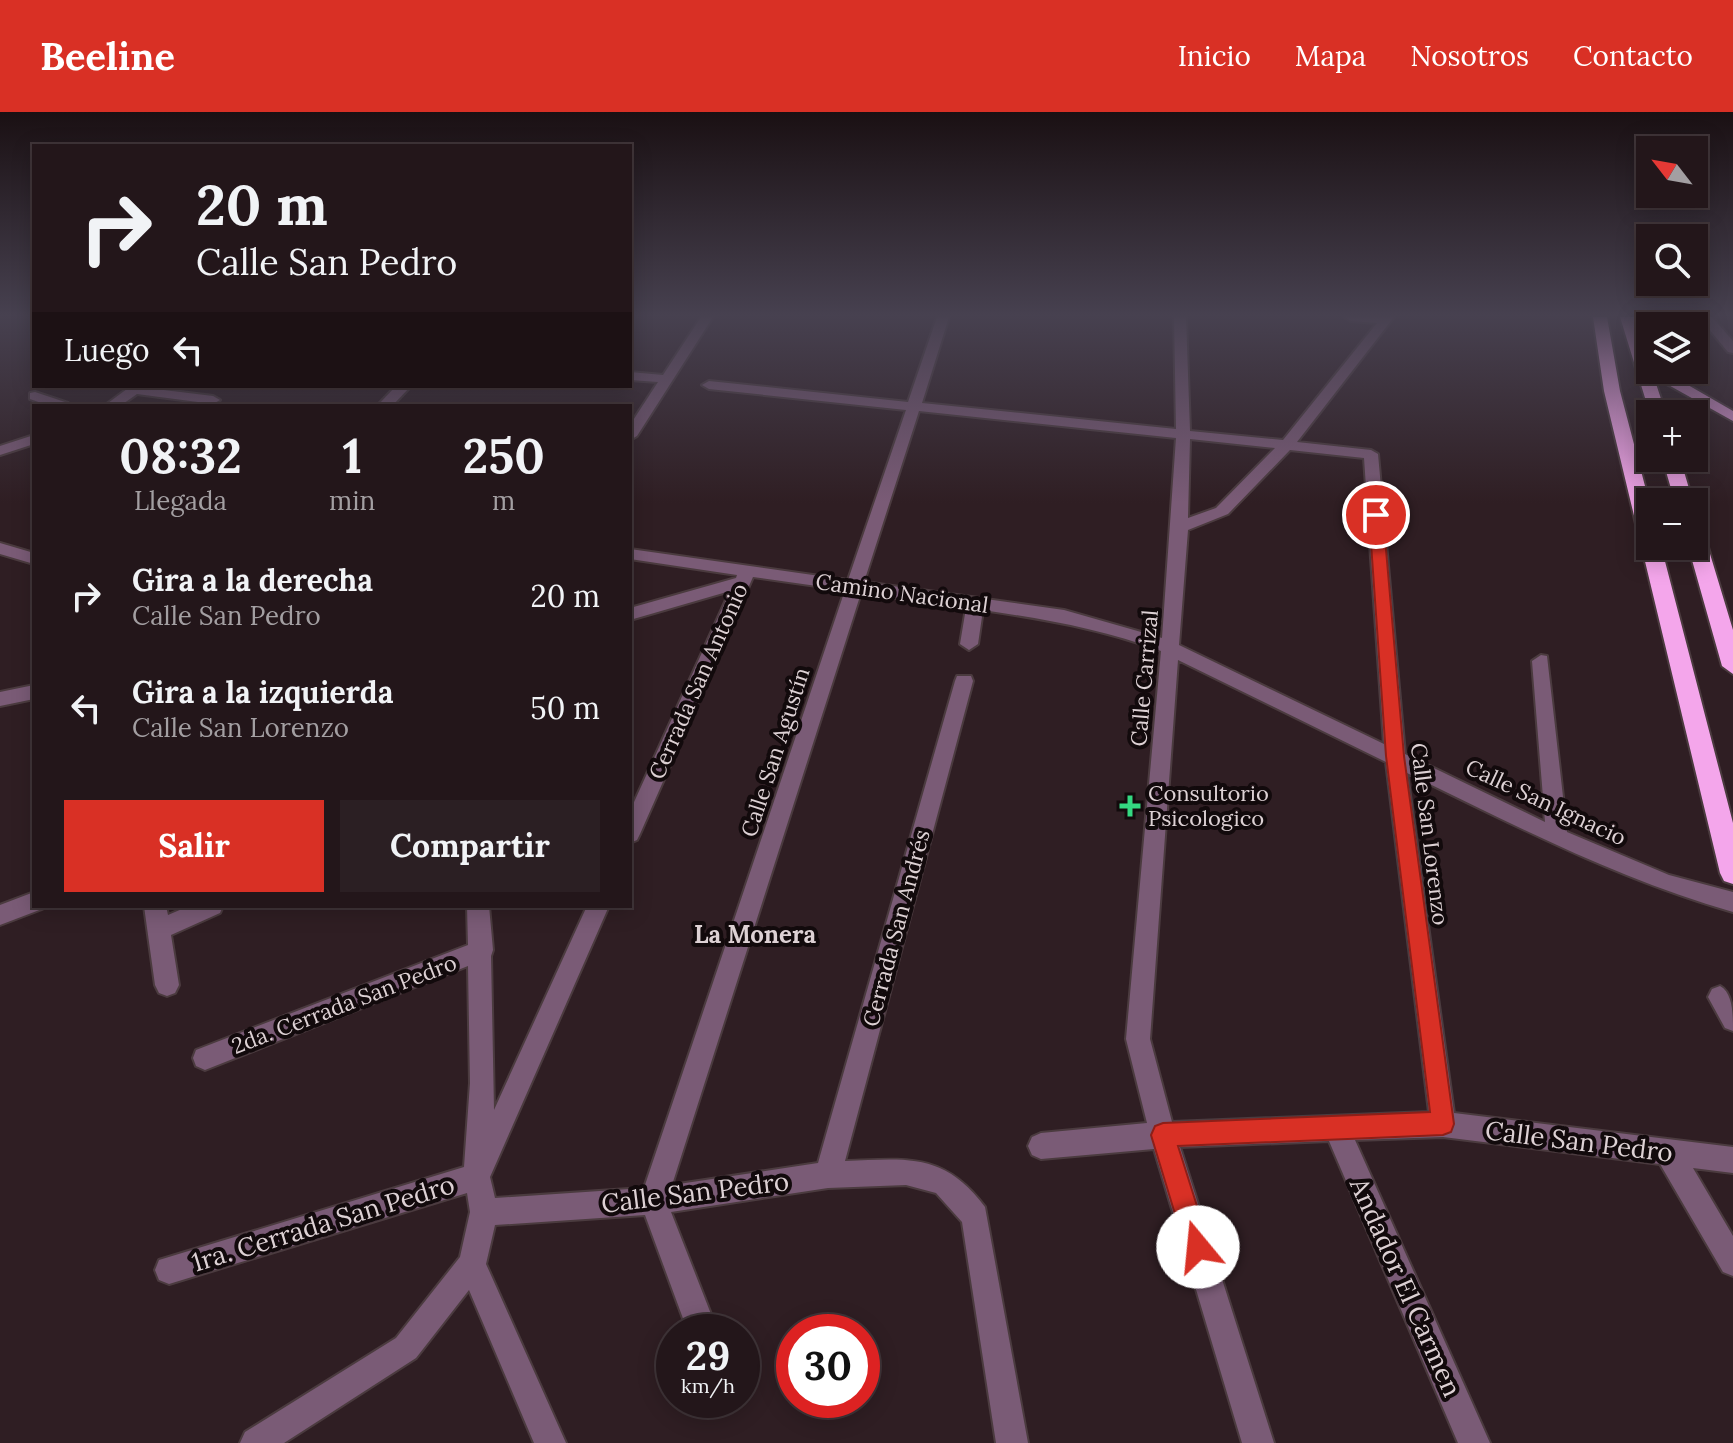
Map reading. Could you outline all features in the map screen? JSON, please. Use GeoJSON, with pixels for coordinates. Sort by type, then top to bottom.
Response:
{"type":"FeatureCollection","features":[{"type":"Feature","properties":{"kind":"highway"},"geometry":{"type":"LineString","coordinates":[[1610,379],[1642,519],[1733,873]]}},
{"type":"Feature","properties":{"kind":"highway"},"geometry":{"type":"LineString","coordinates":[[1702,560],[1733,666]]}},
{"type":"Feature","properties":{"kind":"main road"},"geometry":{"type":"LineString","coordinates":[[1676,384],[1733,417]]}},
{"type":"Feature","properties":{"kind":"street"},"geometry":{"type":"LineString","coordinates":[[632,433],[666,379]]}},
{"type":"Feature","properties":{"kind":"street","name":"Calle San Agustín"},"geometry":{"type":"LineString","coordinates":[[653,1201],[924,379]]}},
{"type":"Feature","properties":{"kind":"street","name":"Calle Carrizal"},"geometry":{"type":"LineString","coordinates":[[1182,379],[1180,527],[1138,1039],[1163,1135],[1258,1443]]}},
{"type":"Feature","properties":{"kind":"street"},"geometry":{"type":"LineString","coordinates":[[1180,527],[1222,511],[1286,446],[1338,379]]}},
{"type":"Feature","properties":{"kind":"street"},"geometry":{"type":"LineString","coordinates":[[709,385],[1286,446]]}},
{"type":"Feature","properties":{"kind":"street"},"geometry":{"type":"LineString","coordinates":[[114,404],[137,388],[213,400]]}},
{"type":"Feature","properties":{"kind":"street"},"geometry":{"type":"LineString","coordinates":[[386,404],[402,388]]}},
{"type":"Feature","properties":{"kind":"street"},"geometry":{"type":"LineString","coordinates":[[35,396],[57,404]]}},
{"type":"Feature","properties":{"kind":"street"},"geometry":{"type":"LineString","coordinates":[[0,451],[32,440]]}},
{"type":"Feature","properties":{"kind":"street","name":"Calle San Lorenzo"},"geometry":{"type":"LineString","coordinates":[[1286,446],[1371,454],[1395,756],[1443,1124]]}},
{"type":"Feature","properties":{"kind":"street"},"geometry":{"type":"LineString","coordinates":[[0,548],[32,558]]}},
{"type":"Feature","properties":{"kind":"street","name":"Camino Nacional"},"geometry":{"type":"LineString","coordinates":[[632,554],[745,577],[854,585],[1064,616],[1124,631],[1170,648]]}},
{"type":"Feature","properties":{"kind":"street"},"geometry":{"type":"LineString","coordinates":[[632,613],[745,577]]}},
{"type":"Feature","properties":{"kind":"street","name":"Cerrada San Antonio"},"geometry":{"type":"LineString","coordinates":[[632,830],[745,577]]}},
{"type":"Feature","properties":{"kind":"street"},"geometry":{"type":"LineString","coordinates":[[969,644],[975,604]]}},
{"type":"Feature","properties":{"kind":"street","name":"Calle San Ignacio"},"geometry":{"type":"LineString","coordinates":[[1170,648],[1557,837],[1666,883],[1733,902]]}},
{"type":"Feature","properties":{"kind":"street"},"geometry":{"type":"LineString","coordinates":[[1541,661],[1557,837]]}},
{"type":"Feature","properties":{"kind":"street","name":"Cerrada San Andrés"},"geometry":{"type":"LineString","coordinates":[[828,1175],[964,681]]}},
{"type":"Feature","properties":{"kind":"street"},"geometry":{"type":"LineString","coordinates":[[0,699],[32,692]]}},
{"type":"Feature","properties":{"kind":"street"},"geometry":{"type":"LineString","coordinates":[[0,915],[32,903]]}},
{"type":"Feature","properties":{"kind":"street"},"geometry":{"type":"LineString","coordinates":[[167,985],[158,917],[202,908]]}},
{"type":"Feature","properties":{"kind":"street"},"geometry":{"type":"LineString","coordinates":[[256,1443],[406,1348],[472,1264],[484,1212],[477,1177],[483,1083],[482,950],[478,908]]}},
{"type":"Feature","properties":{"kind":"street"},"geometry":{"type":"LineString","coordinates":[[477,1177],[597,908]]}},
{"type":"Feature","properties":{"kind":"street","name":"2da. Cerrada San Pedro"},"geometry":{"type":"LineString","coordinates":[[205,1058],[482,950]]}},
{"type":"Feature","properties":{"kind":"street"},"geometry":{"type":"LineString","coordinates":[[1720,997],[1733,1020]]}},
{"type":"Feature","properties":{"kind":"street","name":"Calle San Pedro"},"geometry":{"type":"LineString","coordinates":[[1041,1146],[1163,1135],[1443,1124],[1733,1160]]}},
{"type":"Feature","properties":{"kind":"street","name":"Andador El Carmen"},"geometry":{"type":"LineString","coordinates":[[1337,1130],[1474,1443]]}},
{"type":"Feature","properties":{"kind":"street"},"geometry":{"type":"LineString","coordinates":[[1668,1152],[1733,1262]]}},
{"type":"Feature","properties":{"kind":"street","name":"Calle San Pedro"},"geometry":{"type":"LineString","coordinates":[[484,1212],[653,1201],[828,1175],[906,1172],[943,1182],[975,1217],[1012,1443]]}},
{"type":"Feature","properties":{"kind":"street","name":"1ra. Cerrada San Pedro"},"geometry":{"type":"LineString","coordinates":[[169,1270],[477,1177]]}},
{"type":"Feature","properties":{"kind":"street"},"geometry":{"type":"LineString","coordinates":[[653,1201],[696,1314]]}},
{"type":"Feature","properties":{"kind":"street"},"geometry":{"type":"LineString","coordinates":[[472,1264],[550,1443]]}},
{"type":"Feature","properties":{"kind":"place","name":"Consultorio Psicologico"},"geometry":{"type":"Point","coordinates":[1130,806]}},
{"type":"Feature","properties":{"kind":"district","name":"La Monera"},"geometry":{"type":"Point","coordinates":[755,934]}},
{"type":"Feature","properties":{"kind":"route"},"geometry":{"type":"LineString","coordinates":[[1198,1247],[1163,1135],[1443,1124],[1395,756],[1376,515]]}}]}
